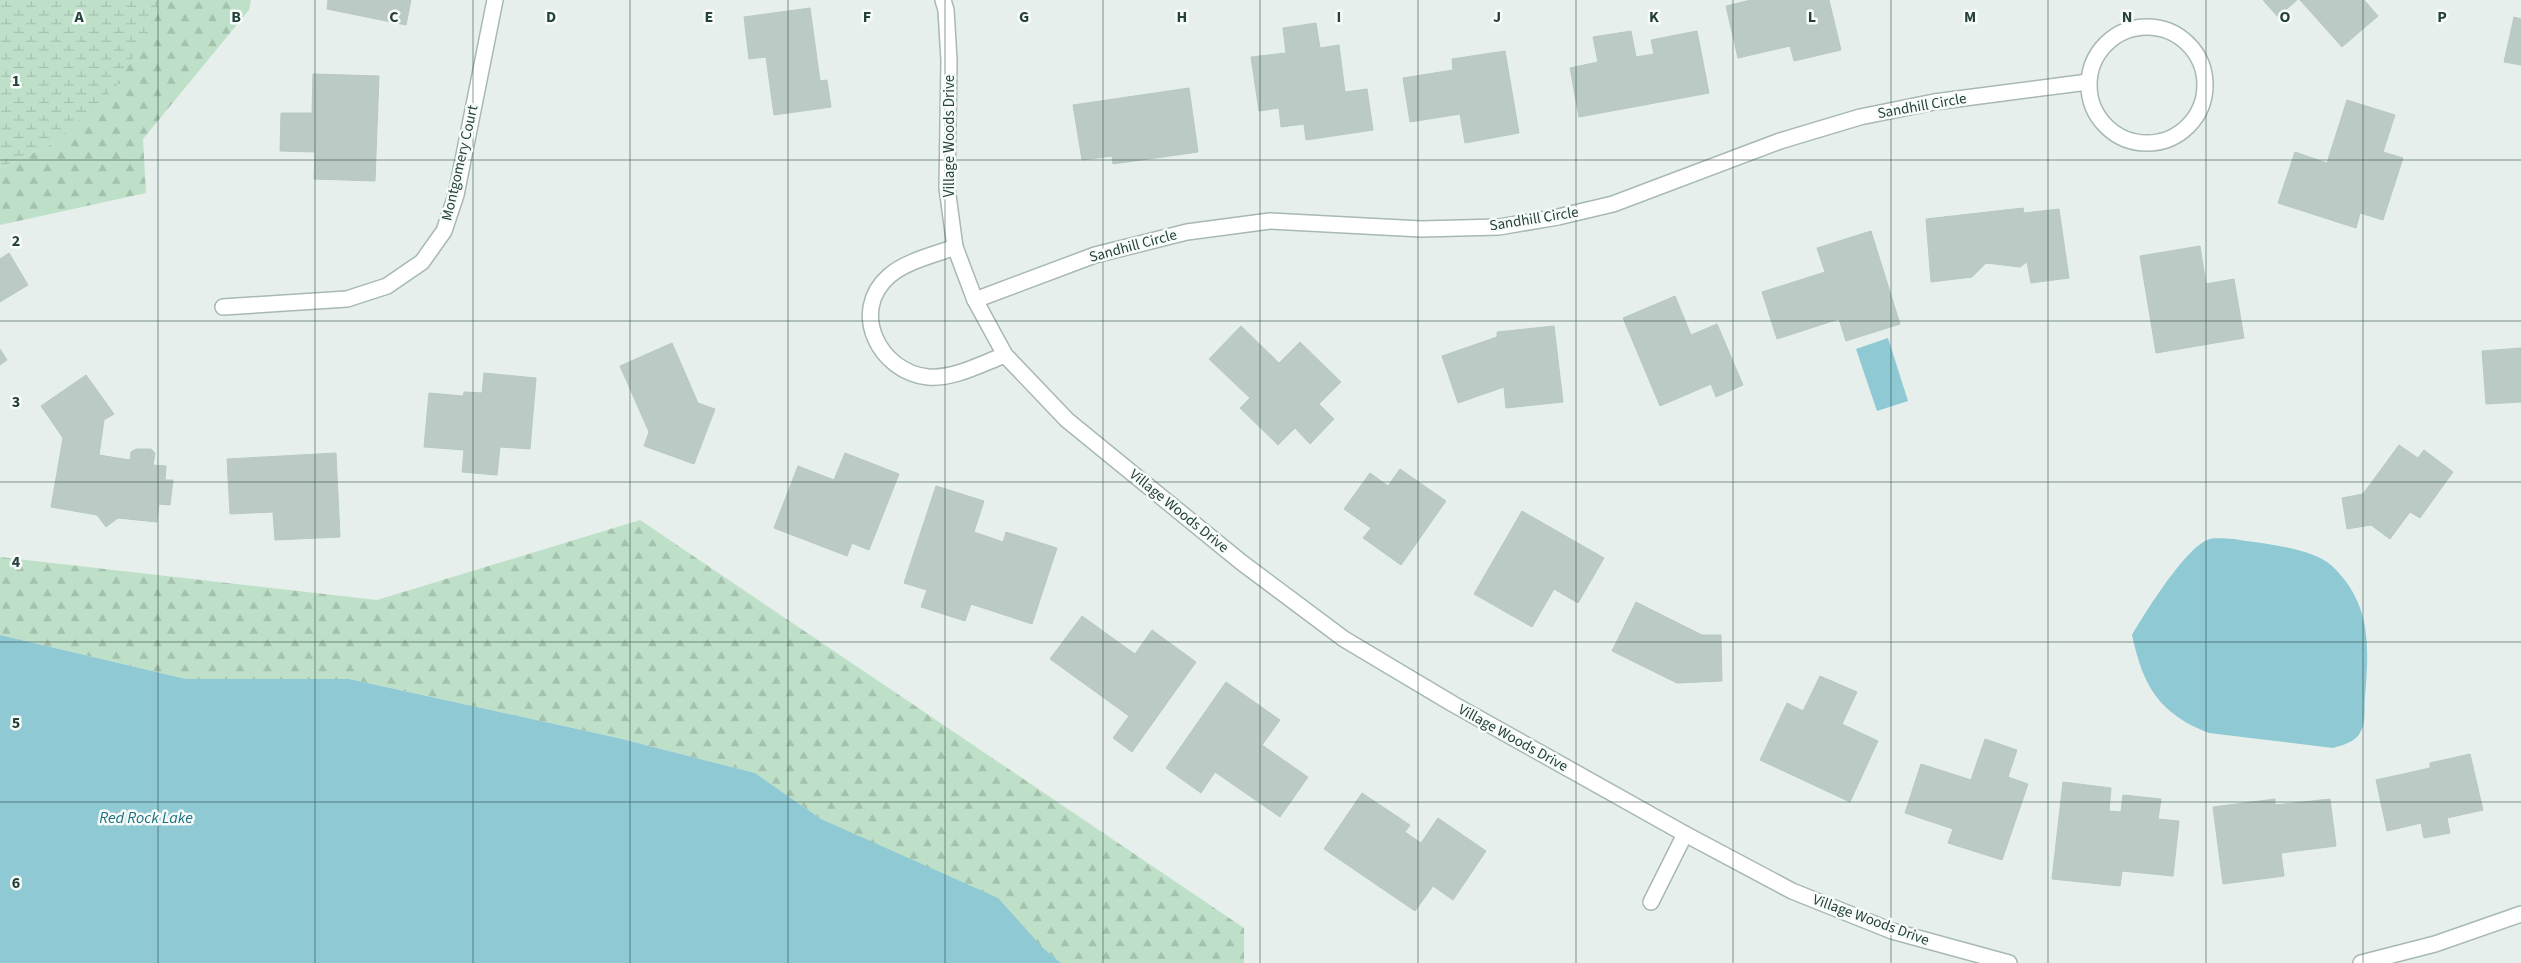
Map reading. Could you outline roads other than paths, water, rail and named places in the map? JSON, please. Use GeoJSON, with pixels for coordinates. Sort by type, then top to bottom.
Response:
{"type":"FeatureCollection","features":[{"type":"Feature","properties":{"kind":"street","name":"Montgomery Court"},"geometry":{"type":"LineString","coordinates":[[223,307],[347,299],[387,286],[422,262],[444,231],[456,195],[495,0]]}},
{"type":"Feature","properties":{"kind":"street","name":"Village Woods Drive"},"geometry":{"type":"LineString","coordinates":[[943,0],[946,10],[949,60],[947,188],[955,247],[974,300],[1005,355],[1067,420],[1240,562],[1344,639],[1462,709],[1685,834],[1792,891],[1883,927],[2009,963]]}},
{"type":"Feature","properties":{"kind":"street"},"geometry":{"type":"LineString","coordinates":[[2139,26],[2160,28],[2178,36],[2194,49],[2203,67],[2206,88],[2202,105],[2193,121],[2180,133],[2163,141],[2145,144],[2111,132],[2098,119],[2090,102],[2088,82],[2092,62],[2104,45],[2120,32],[2139,26]]}},
{"type":"Feature","properties":{"kind":"street","name":"Sandhill Circle"},"geometry":{"type":"LineString","coordinates":[[974,300],[1095,254],[1187,232],[1270,222],[1421,230],[1499,227],[1558,217],[1613,204],[1780,141],[1860,117],[1934,102],[2088,82]]}},
{"type":"Feature","properties":{"kind":"street"},"geometry":{"type":"LineString","coordinates":[[955,247],[905,266],[890,275],[876,289],[870,312],[875,342],[888,358],[904,371],[929,377],[960,373],[1005,355]]}},
{"type":"Feature","properties":{"kind":"street"},"geometry":{"type":"LineString","coordinates":[[1651,902],[1685,834]]}},
{"type":"Feature","properties":{"kind":"street"},"geometry":{"type":"LineString","coordinates":[[2361,963],[2435,944],[2521,914]]}},
{"type":"Feature","properties":{"kind":"water"},"geometry":{"type":"Polygon","coordinates":[[[1888,338],[1908,401],[1877,411],[1856,349],[1888,338]]]}},
{"type":"Feature","properties":{"kind":"water"},"geometry":{"type":"Polygon","coordinates":[[[2217,538],[2286,547],[2312,554],[2332,566],[2355,595],[2365,627],[2367,661],[2364,724],[2359,735],[2353,740],[2333,748],[2209,733],[2177,717],[2156,696],[2148,683],[2136,653],[2132,635],[2166,583],[2187,556],[2207,540],[2217,538]]]}},
{"type":"Feature","properties":{"kind":"water","name":"Red Rock Lake"},"geometry":{"type":"Polygon","coordinates":[[[0,635],[186,679],[349,679],[618,738],[755,773],[821,819],[998,898],[1042,947],[1061,963],[0,963],[0,635]]]}}]}
